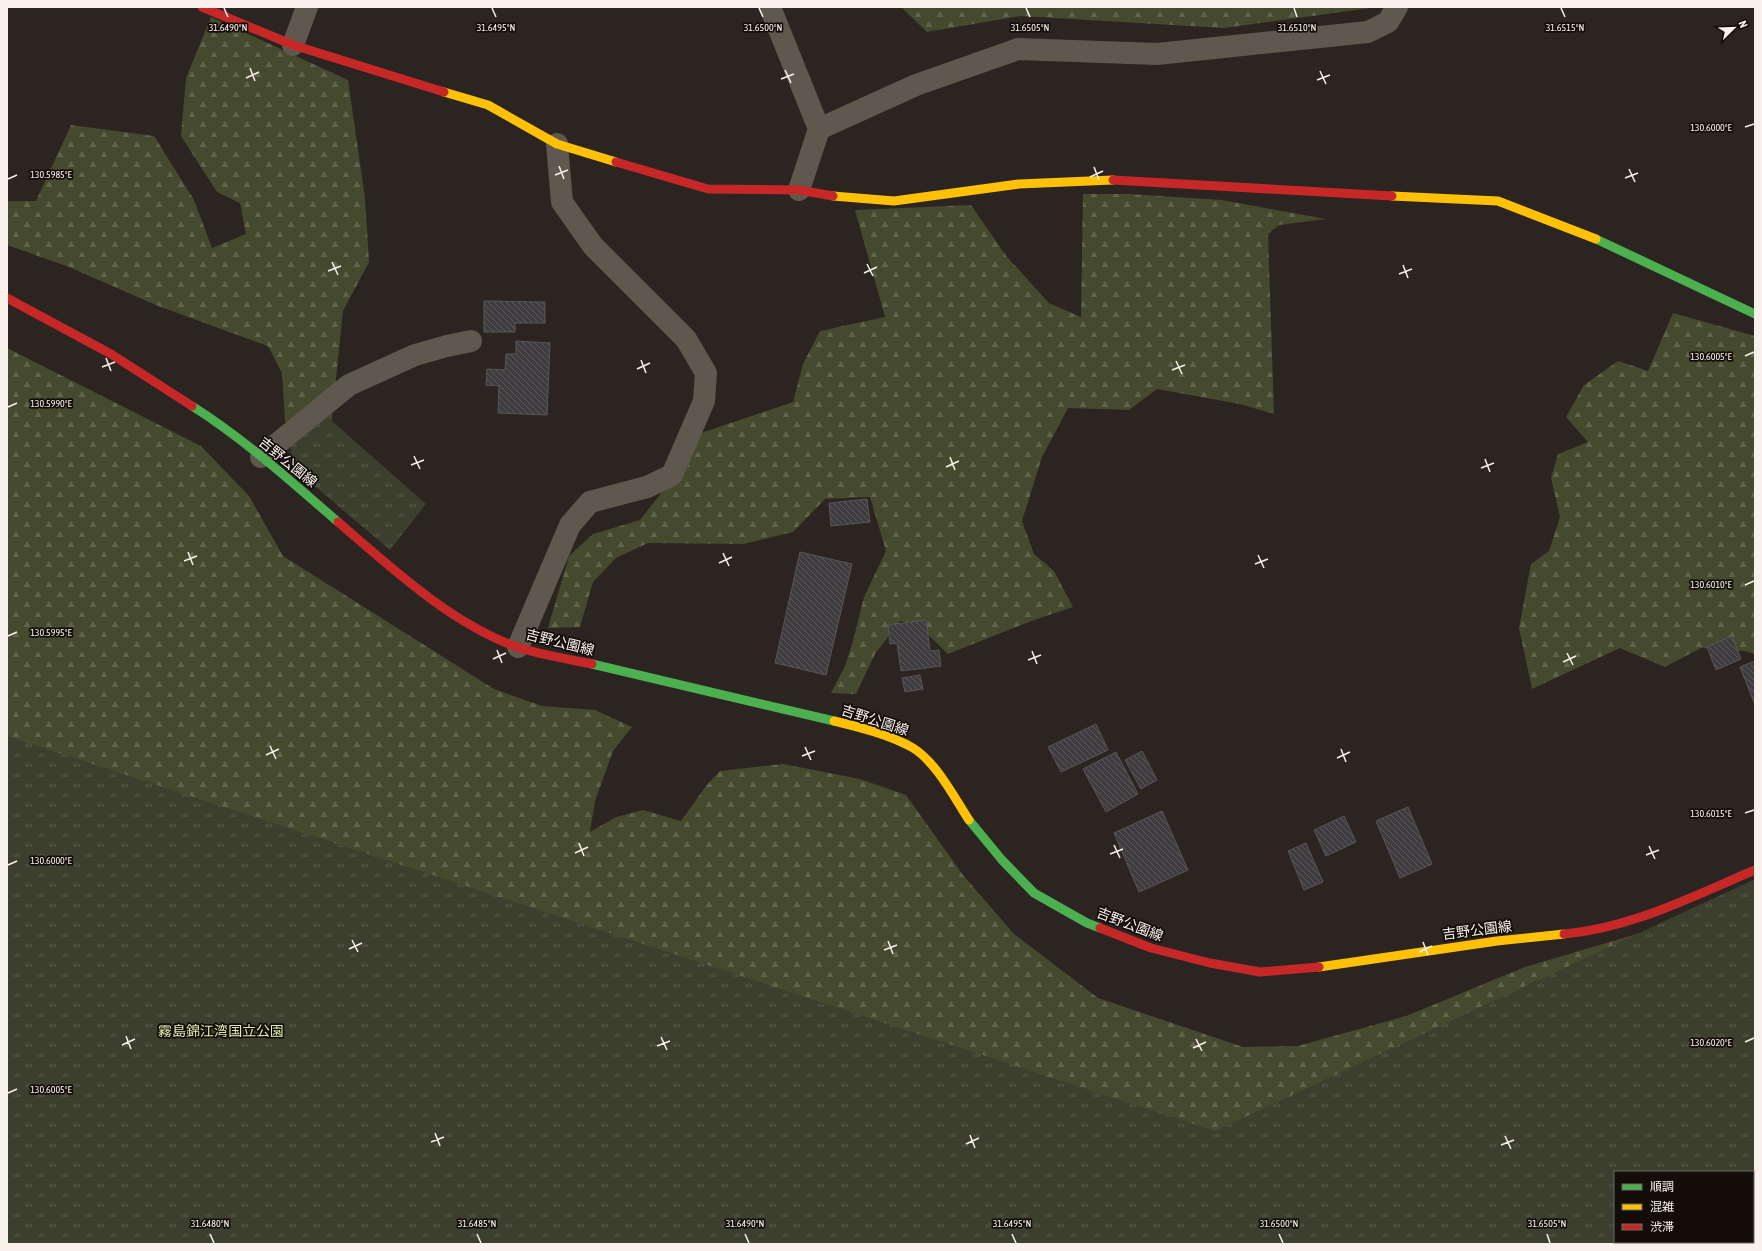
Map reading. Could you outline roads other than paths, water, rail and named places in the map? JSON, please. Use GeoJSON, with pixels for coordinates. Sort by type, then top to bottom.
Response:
{"type":"FeatureCollection","features":[{"type":"Feature","properties":{"kind":"main road"},"geometry":{"type":"LineString","coordinates":[[202,7],[293,45],[488,105],[557,144],[708,189],[799,190],[828,196],[894,201],[1019,184],[1120,180],[1229,188],[1498,201],[1591,237],[1755,314]]}},
{"type":"Feature","properties":{"kind":"main road","name":"吉野公園線"},"geometry":{"type":"LineString","coordinates":[[7,298],[111,354],[210,417],[298,487],[414,587],[478,629],[518,647],[836,721],[883,735],[913,748],[928,761],[943,780],[970,821],[1002,860],[1034,893],[1087,923],[1151,948],[1210,963],[1260,972],[1321,967],[1497,941],[1579,933],[1621,924],[1656,912],[1755,870]]}},
{"type":"Feature","properties":{"kind":"street"},"geometry":{"type":"LineString","coordinates":[[293,45],[307,7]]}},
{"type":"Feature","properties":{"kind":"street"},"geometry":{"type":"LineString","coordinates":[[770,7],[819,129],[799,190]]}},
{"type":"Feature","properties":{"kind":"street"},"geometry":{"type":"LineString","coordinates":[[819,129],[916,85],[1018,49],[1156,54],[1368,32],[1388,22],[1397,7]]}},
{"type":"Feature","properties":{"kind":"street"},"geometry":{"type":"LineString","coordinates":[[518,647],[570,525],[590,502],[647,487],[672,475],[704,401],[706,373],[686,339],[593,246],[562,202],[557,144]]}},
{"type":"Feature","properties":{"kind":"street"},"geometry":{"type":"LineString","coordinates":[[261,457],[349,384],[415,356],[447,346],[471,341]]}},
{"type":"Feature","properties":{"kind":"park label","name":"霧島錦江湾国立公園"},"geometry":{"type":"Point","coordinates":[221,1031]}}]}
